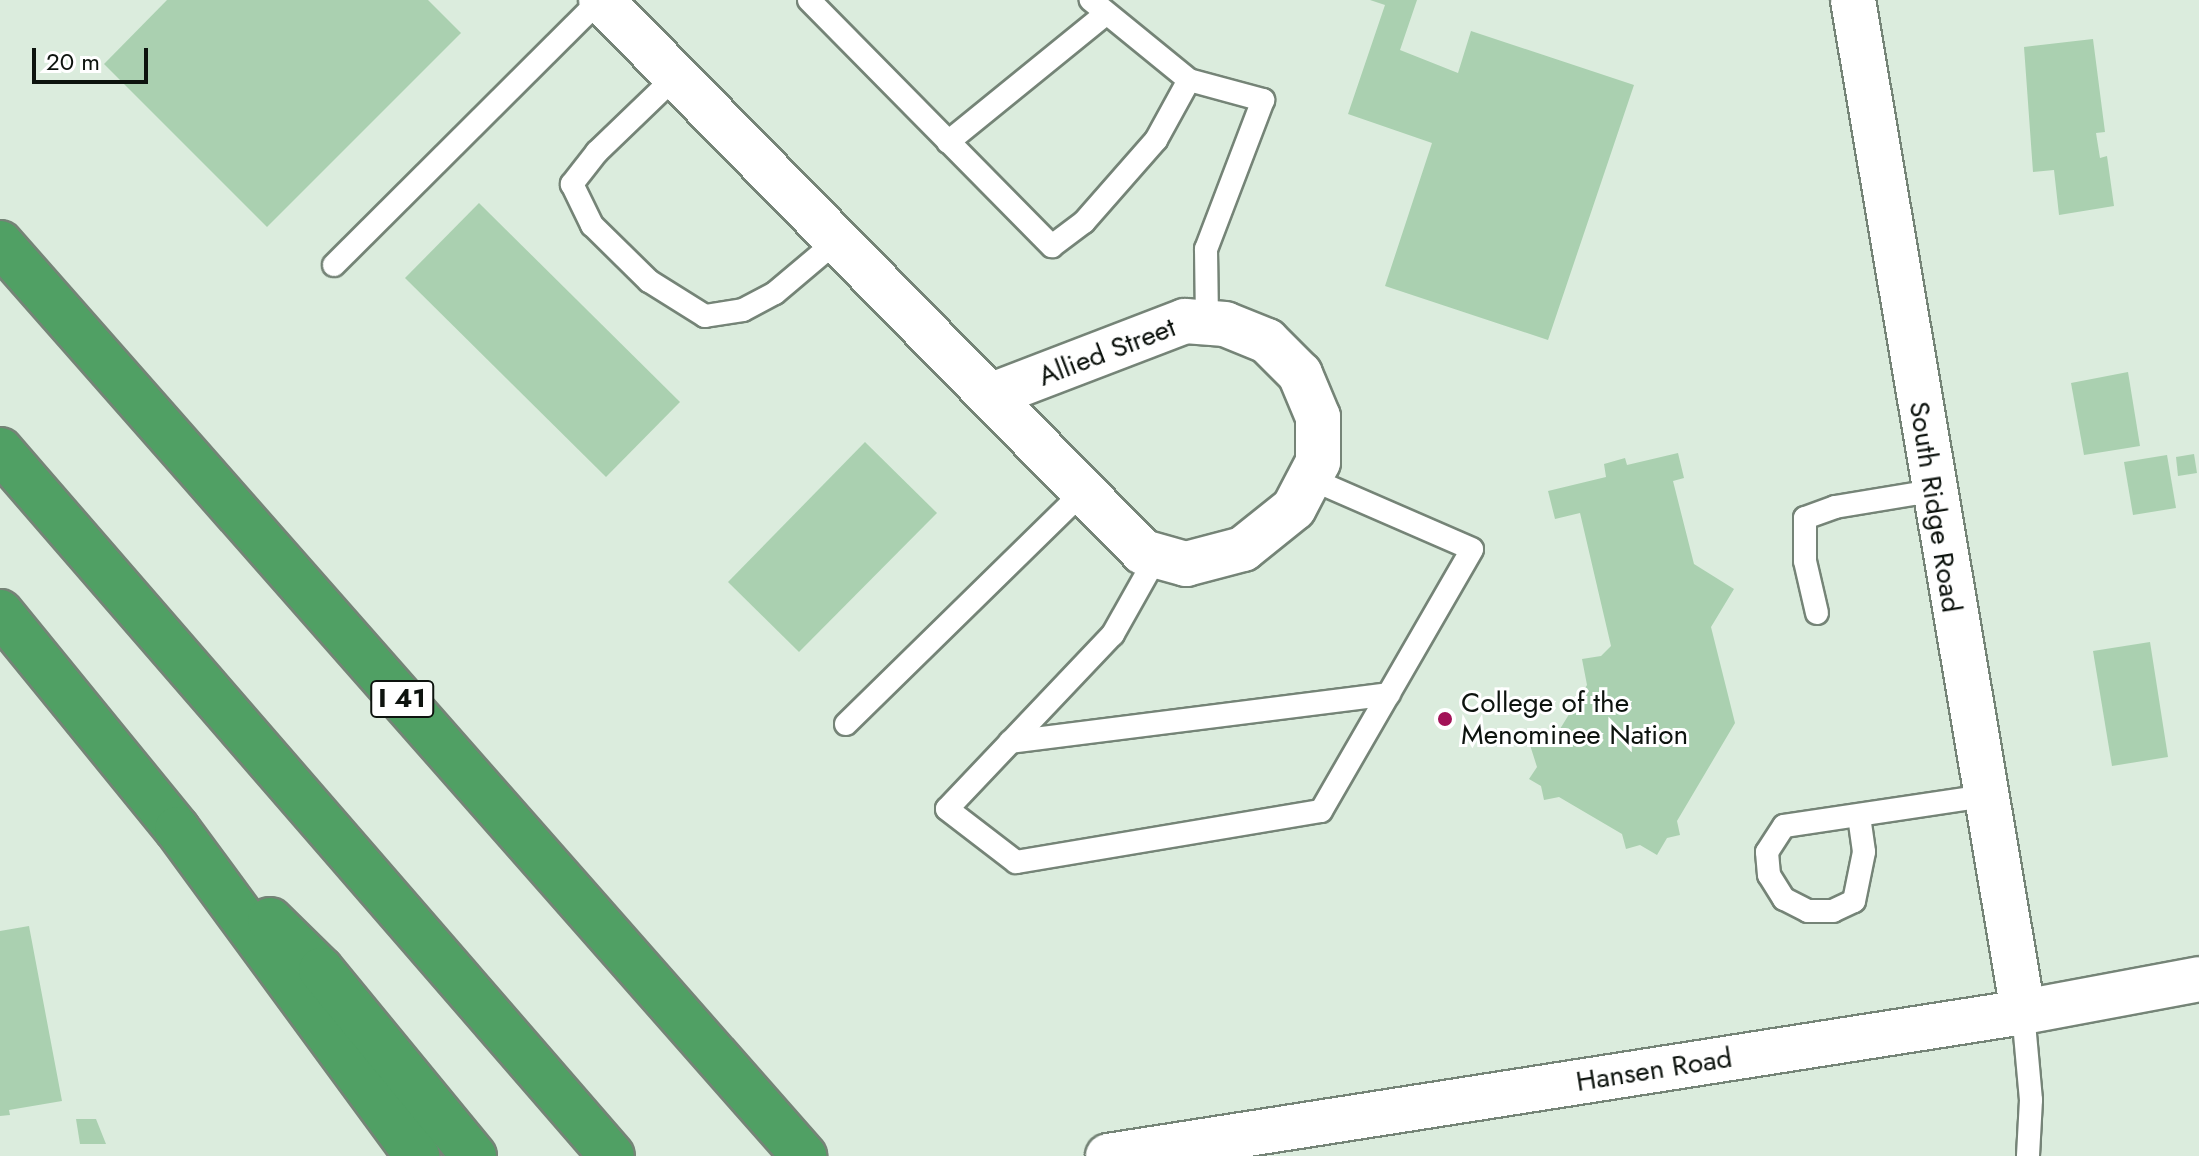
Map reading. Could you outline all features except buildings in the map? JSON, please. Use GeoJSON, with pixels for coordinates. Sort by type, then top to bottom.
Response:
{"type":"FeatureCollection","features":[{"type":"Feature","properties":{"kind":"highway","name":"I 41"},"geometry":{"type":"LineString","coordinates":[[0,243],[804,1156]]}},
{"type":"Feature","properties":{"kind":"highway"},"geometry":{"type":"LineString","coordinates":[[0,450],[612,1156]]}},
{"type":"Feature","properties":{"kind":"highway"},"geometry":{"type":"LineString","coordinates":[[0,612],[177,829],[417,1156]]}},
{"type":"Feature","properties":{"kind":"highway"},"geometry":{"type":"LineString","coordinates":[[177,829],[321,970],[474,1156]]}},
{"type":"Feature","properties":{"kind":"street","name":"Allied Street"},"geometry":{"type":"LineString","coordinates":[[601,0],[1143,552],[1186,564],[1243,549],[1294,508],[1318,462],[1318,417],[1300,374],[1267,341],[1207,323],[1185,321],[992,395]]}},
{"type":"Feature","properties":{"kind":"street","name":"South Ridge Road"},"geometry":{"type":"LineString","coordinates":[[1853,0],[1932,491],[2023,1012]]}},
{"type":"Feature","properties":{"kind":"street","name":"Hansen Road"},"geometry":{"type":"LineString","coordinates":[[1108,1156],[2023,1012],[2199,979]]}},
{"type":"Feature","properties":{"kind":"lane"},"geometry":{"type":"LineString","coordinates":[[334,265],[601,0]]}},
{"type":"Feature","properties":{"kind":"lane"},"geometry":{"type":"LineString","coordinates":[[809,0],[1052,246],[1084,222],[1156,140],[1189,80]]}},
{"type":"Feature","properties":{"kind":"lane"},"geometry":{"type":"LineString","coordinates":[[948,142],[1097,8],[1189,80],[1263,100],[1206,249],[1207,323]]}},
{"type":"Feature","properties":{"kind":"lane"},"geometry":{"type":"LineString","coordinates":[[676,76],[597,152],[572,184],[592,225],[649,281],[705,316],[743,310],[775,293],[838,240]]}},
{"type":"Feature","properties":{"kind":"lane"},"geometry":{"type":"LineString","coordinates":[[1157,556],[1113,634],[947,809],[1016,862],[1321,811],[1472,549],[1309,478]]}},
{"type":"Feature","properties":{"kind":"lane"},"geometry":{"type":"LineString","coordinates":[[846,724],[1084,491]]}},
{"type":"Feature","properties":{"kind":"lane"},"geometry":{"type":"LineString","coordinates":[[1817,613],[1805,561],[1805,518],[1835,507],[1932,491]]}},
{"type":"Feature","properties":{"kind":"lane"},"geometry":{"type":"LineString","coordinates":[[1010,742],[1389,694]]}},
{"type":"Feature","properties":{"kind":"lane"},"geometry":{"type":"LineString","coordinates":[[1859,816],[1864,852],[1854,901],[1833,911],[1808,911],[1784,899],[1769,875],[1767,852],[1784,826],[1984,796]]}},
{"type":"Feature","properties":{"kind":"lane"},"geometry":{"type":"LineString","coordinates":[[2023,1012],[2031,1100],[2028,1156]]}},
{"type":"Feature","properties":{"kind":"place","name":"College of the Menominee Nation"},"geometry":{"type":"Point","coordinates":[1445,719]}}]}
